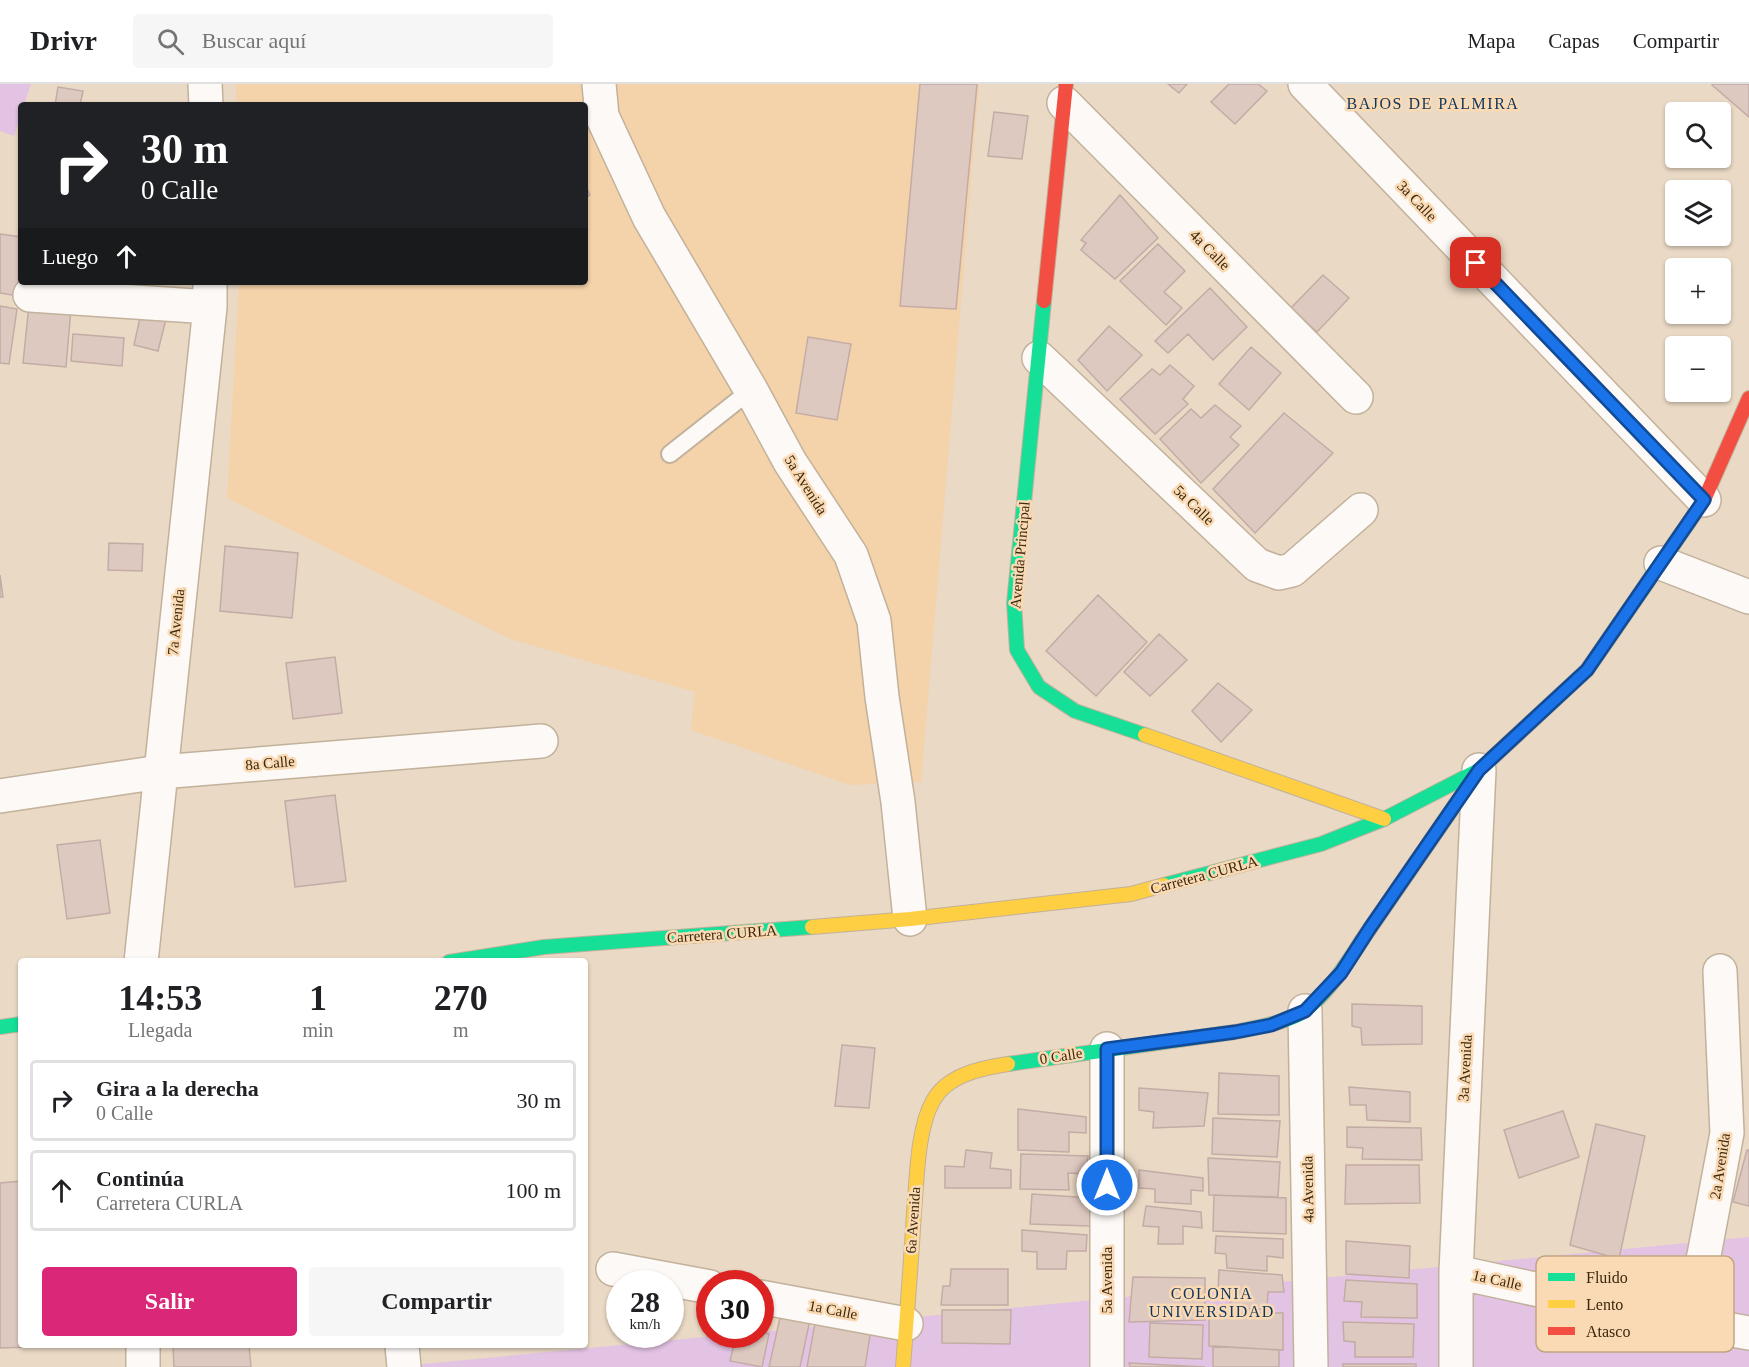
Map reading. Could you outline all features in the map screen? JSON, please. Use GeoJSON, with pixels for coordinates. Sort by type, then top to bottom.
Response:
{"type":"FeatureCollection","features":[{"type":"Feature","properties":{"kind":"street"},"geometry":{"type":"LineString","coordinates":[[206,84],[206,102]]}},
{"type":"Feature","properties":{"kind":"street","name":"5a Avenida"},"geometry":{"type":"LineString","coordinates":[[599,84],[602,116],[649,218],[751,390],[790,462],[851,555],[874,621],[882,697],[898,802],[910,919]]}},
{"type":"Feature","properties":{"kind":"street","name":"3a Calle"},"geometry":{"type":"LineString","coordinates":[[1305,84],[1704,500]]}},
{"type":"Feature","properties":{"kind":"street","name":"Avenida Principal"},"geometry":{"type":"LineString","coordinates":[[1065,94],[1014,603],[1017,650],[1038,687],[1075,711],[1384,819]]}},
{"type":"Feature","properties":{"kind":"street","name":"4a Calle"},"geometry":{"type":"LineString","coordinates":[[1065,94],[1356,397]]}},
{"type":"Feature","properties":{"kind":"street"},"geometry":{"type":"LineString","coordinates":[[30,295],[210,294]]}},
{"type":"Feature","properties":{"kind":"street","name":"7a Avenida"},"geometry":{"type":"LineString","coordinates":[[141,958],[210,294]]}},
{"type":"Feature","properties":{"kind":"street","name":"5a Calle"},"geometry":{"type":"LineString","coordinates":[[1039,358],[1257,565],[1279,573],[1292,570],[1361,510]]}},
{"type":"Feature","properties":{"kind":"street","name":"Carretera CURLA"},"geometry":{"type":"LineString","coordinates":[[474,958],[543,947],[910,919],[1131,894],[1321,844],[1384,819],[1479,770],[1587,670],[1704,500],[1749,398]]}},
{"type":"Feature","properties":{"kind":"street"},"geometry":{"type":"LineString","coordinates":[[1661,563],[1749,597]]}},
{"type":"Feature","properties":{"kind":"street","name":"8a Calle"},"geometry":{"type":"LineString","coordinates":[[0,796],[160,772],[541,741]]}},
{"type":"Feature","properties":{"kind":"street","name":"0 Calle"},"geometry":{"type":"LineString","coordinates":[[949,1082],[983,1068],[1271,1025],[1305,1011],[1341,973],[1479,770]]}},
{"type":"Feature","properties":{"kind":"street","name":"3a Avenida"},"geometry":{"type":"LineString","coordinates":[[1456,1367],[1456,1272],[1479,770]]}},
{"type":"Feature","properties":{"kind":"street","name":"2a Avenida"},"geometry":{"type":"LineString","coordinates":[[1704,1256],[1738,1135],[1720,971]]}},
{"type":"Feature","properties":{"kind":"street","name":"4a Avenida"},"geometry":{"type":"LineString","coordinates":[[1305,1011],[1311,1367]]}},
{"type":"Feature","properties":{"kind":"street"},"geometry":{"type":"LineString","coordinates":[[0,1027],[18,1024]]}},
{"type":"Feature","properties":{"kind":"street","name":"5a Avenida"},"geometry":{"type":"LineString","coordinates":[[1107,1049],[1107,1367]]}},
{"type":"Feature","properties":{"kind":"street","name":"6a Avenida"},"geometry":{"type":"LineString","coordinates":[[903,1367],[918,1162],[924,1123],[933,1100],[949,1082]]}},
{"type":"Feature","properties":{"kind":"street"},"geometry":{"type":"LineString","coordinates":[[613,1269],[696,1284]]}},
{"type":"Feature","properties":{"kind":"street","name":"1a Calle"},"geometry":{"type":"LineString","coordinates":[[1456,1272],[1536,1289]]}},
{"type":"Feature","properties":{"kind":"street","name":"1a Calle"},"geometry":{"type":"LineString","coordinates":[[774,1300],[906,1324]]}},
{"type":"Feature","properties":{"kind":"street","name":"1a Calle"},"geometry":{"type":"LineString","coordinates":[[1734,1330],[1749,1333]]}},
{"type":"Feature","properties":{"kind":"street"},"geometry":{"type":"LineString","coordinates":[[143,1348],[143,1367]]}},
{"type":"Feature","properties":{"kind":"street"},"geometry":{"type":"LineString","coordinates":[[402,1348],[404,1367]]}},
{"type":"Feature","properties":{"kind":"lane"},"geometry":{"type":"LineString","coordinates":[[670,454],[751,390]]}},
{"type":"Feature","properties":{"kind":"shaded area"},"geometry":{"type":"Polygon","coordinates":[[[0,84],[31,84],[25,102],[18,102],[18,123],[14,136],[0,131],[0,84]]]}},
{"type":"Feature","properties":{"kind":"shaded area"},"geometry":{"type":"Polygon","coordinates":[[[236,84],[979,84],[921,782],[850,785],[691,730],[695,692],[510,639],[227,498],[239,285],[588,285],[588,102],[237,102],[236,84]]]}},
{"type":"Feature","properties":{"kind":"shaded area"},"geometry":{"type":"Polygon","coordinates":[[[1749,1237],[1749,1367],[392,1367],[606,1346],[684,1348],[684,1339],[696,1338],[696,1348],[774,1348],[774,1331],[1536,1257],[1536,1352],[1734,1352],[1734,1256],[1551,1256],[1749,1237]]]}},
{"type":"Feature","properties":{"kind":"building"},"geometry":{"type":"Polygon","coordinates":[[[920,84],[977,84],[956,309],[900,306],[920,84]]]}},
{"type":"Feature","properties":{"kind":"building"},"geometry":{"type":"Polygon","coordinates":[[[1168,84],[1187,84],[1179,93],[1168,84]]]}},
{"type":"Feature","properties":{"kind":"building"},"geometry":{"type":"Polygon","coordinates":[[[1229,84],[1258,84],[1267,91],[1235,124],[1211,102],[1229,84]]]}},
{"type":"Feature","properties":{"kind":"building"},"geometry":{"type":"Polygon","coordinates":[[[1749,84],[1749,117],[1712,85],[1749,84]]]}},
{"type":"Feature","properties":{"kind":"building"},"geometry":{"type":"Polygon","coordinates":[[[58,87],[83,91],[81,102],[56,102],[58,87]]]}},
{"type":"Feature","properties":{"kind":"building"},"geometry":{"type":"Polygon","coordinates":[[[994,112],[1028,116],[1022,159],[988,156],[994,112]]]}},
{"type":"Feature","properties":{"kind":"building"},"geometry":{"type":"Polygon","coordinates":[[[1120,195],[1158,238],[1115,279],[1081,250],[1086,243],[1081,240],[1120,195]]]}},
{"type":"Feature","properties":{"kind":"building"},"geometry":{"type":"Polygon","coordinates":[[[0,234],[18,237],[18,296],[0,293],[0,234]]]}},
{"type":"Feature","properties":{"kind":"building"},"geometry":{"type":"Polygon","coordinates":[[[1158,244],[1185,271],[1164,292],[1182,308],[1166,325],[1120,281],[1158,244]]]}},
{"type":"Feature","properties":{"kind":"building"},"geometry":{"type":"Polygon","coordinates":[[[1323,275],[1349,298],[1317,332],[1291,308],[1323,275]]]}},
{"type":"Feature","properties":{"kind":"building"},"geometry":{"type":"Polygon","coordinates":[[[1210,288],[1247,327],[1213,360],[1188,334],[1168,353],[1155,341],[1210,288]]]}},
{"type":"Feature","properties":{"kind":"building"},"geometry":{"type":"Polygon","coordinates":[[[29,305],[71,309],[66,367],[23,363],[29,305]]]}},
{"type":"Feature","properties":{"kind":"building"},"geometry":{"type":"Polygon","coordinates":[[[0,306],[17,309],[9,364],[0,363],[0,306]]]}},
{"type":"Feature","properties":{"kind":"building"},"geometry":{"type":"Polygon","coordinates":[[[142,309],[167,315],[158,351],[134,345],[142,309]]]}},
{"type":"Feature","properties":{"kind":"building"},"geometry":{"type":"Polygon","coordinates":[[[1109,326],[1142,355],[1107,391],[1078,360],[1109,326]]]}},
{"type":"Feature","properties":{"kind":"building"},"geometry":{"type":"Polygon","coordinates":[[[73,334],[124,338],[122,366],[71,361],[73,334]]]}},
{"type":"Feature","properties":{"kind":"building"},"geometry":{"type":"Polygon","coordinates":[[[808,337],[851,344],[837,420],[796,413],[808,337]]]}},
{"type":"Feature","properties":{"kind":"building"},"geometry":{"type":"Polygon","coordinates":[[[1251,347],[1281,373],[1249,410],[1219,384],[1251,347]]]}},
{"type":"Feature","properties":{"kind":"building"},"geometry":{"type":"Polygon","coordinates":[[[1170,365],[1194,386],[1183,399],[1188,404],[1155,434],[1120,399],[1152,369],[1160,375],[1170,365]]]}},
{"type":"Feature","properties":{"kind":"building"},"geometry":{"type":"Polygon","coordinates":[[[1215,405],[1241,426],[1230,437],[1239,445],[1201,483],[1160,439],[1191,409],[1201,418],[1215,405]]]}},
{"type":"Feature","properties":{"kind":"building"},"geometry":{"type":"Polygon","coordinates":[[[1284,413],[1333,453],[1255,533],[1213,489],[1284,413]]]}},
{"type":"Feature","properties":{"kind":"building"},"geometry":{"type":"Polygon","coordinates":[[[109,543],[143,544],[142,571],[108,570],[109,543]]]}},
{"type":"Feature","properties":{"kind":"building"},"geometry":{"type":"Polygon","coordinates":[[[225,546],[298,553],[292,618],[220,611],[225,546]]]}},
{"type":"Feature","properties":{"kind":"building"},"geometry":{"type":"Polygon","coordinates":[[[0,575],[3,597],[0,597],[0,575]]]}},
{"type":"Feature","properties":{"kind":"building"},"geometry":{"type":"Polygon","coordinates":[[[1098,595],[1147,642],[1096,696],[1046,651],[1098,595]]]}},
{"type":"Feature","properties":{"kind":"building"},"geometry":{"type":"Polygon","coordinates":[[[1159,634],[1187,660],[1150,696],[1124,672],[1159,634]]]}},
{"type":"Feature","properties":{"kind":"building"},"geometry":{"type":"Polygon","coordinates":[[[335,657],[342,713],[293,719],[286,663],[335,657]]]}},
{"type":"Feature","properties":{"kind":"building"},"geometry":{"type":"Polygon","coordinates":[[[1218,683],[1252,710],[1221,742],[1192,711],[1218,683]]]}},
{"type":"Feature","properties":{"kind":"building"},"geometry":{"type":"Polygon","coordinates":[[[335,795],[346,881],[295,887],[285,801],[335,795]]]}},
{"type":"Feature","properties":{"kind":"building"},"geometry":{"type":"Polygon","coordinates":[[[100,840],[110,913],[67,919],[57,845],[100,840]]]}},
{"type":"Feature","properties":{"kind":"building"},"geometry":{"type":"Polygon","coordinates":[[[1352,1004],[1422,1006],[1422,1044],[1362,1045],[1361,1028],[1352,1026],[1352,1004]]]}},
{"type":"Feature","properties":{"kind":"building"},"geometry":{"type":"Polygon","coordinates":[[[842,1045],[875,1048],[869,1108],[835,1106],[842,1045]]]}},
{"type":"Feature","properties":{"kind":"building"},"geometry":{"type":"Polygon","coordinates":[[[1219,1073],[1279,1076],[1279,1115],[1218,1114],[1219,1073]]]}},
{"type":"Feature","properties":{"kind":"building"},"geometry":{"type":"Polygon","coordinates":[[[1349,1087],[1410,1092],[1410,1122],[1367,1120],[1366,1105],[1350,1105],[1349,1087]]]}},
{"type":"Feature","properties":{"kind":"building"},"geometry":{"type":"Polygon","coordinates":[[[1139,1088],[1208,1093],[1204,1126],[1153,1128],[1154,1112],[1139,1110],[1139,1088]]]}},
{"type":"Feature","properties":{"kind":"building"},"geometry":{"type":"Polygon","coordinates":[[[1018,1109],[1086,1117],[1086,1133],[1069,1132],[1069,1152],[1018,1150],[1018,1109]]]}},
{"type":"Feature","properties":{"kind":"building"},"geometry":{"type":"Polygon","coordinates":[[[1563,1111],[1579,1157],[1519,1178],[1504,1130],[1563,1111]]]}},
{"type":"Feature","properties":{"kind":"building"},"geometry":{"type":"Polygon","coordinates":[[[1213,1118],[1280,1121],[1277,1157],[1212,1154],[1213,1118]]]}},
{"type":"Feature","properties":{"kind":"building"},"geometry":{"type":"Polygon","coordinates":[[[1596,1124],[1645,1136],[1620,1256],[1608,1256],[1570,1245],[1596,1124]]]}},
{"type":"Feature","properties":{"kind":"building"},"geometry":{"type":"Polygon","coordinates":[[[1347,1127],[1421,1128],[1422,1160],[1362,1159],[1363,1148],[1347,1147],[1347,1127]]]}},
{"type":"Feature","properties":{"kind":"building"},"geometry":{"type":"Polygon","coordinates":[[[966,1150],[992,1153],[990,1168],[1011,1170],[1011,1188],[945,1188],[945,1166],[964,1167],[966,1150]]]}},
{"type":"Feature","properties":{"kind":"building"},"geometry":{"type":"Polygon","coordinates":[[[1747,1150],[1749,1150],[1749,1206],[1733,1202],[1747,1150]]]}},
{"type":"Feature","properties":{"kind":"building"},"geometry":{"type":"Polygon","coordinates":[[[1021,1154],[1088,1156],[1086,1174],[1068,1173],[1069,1190],[1020,1189],[1021,1154]]]}},
{"type":"Feature","properties":{"kind":"building"},"geometry":{"type":"Polygon","coordinates":[[[1208,1158],[1280,1162],[1278,1197],[1209,1195],[1208,1158]]]}},
{"type":"Feature","properties":{"kind":"building"},"geometry":{"type":"Polygon","coordinates":[[[1346,1165],[1419,1165],[1420,1203],[1345,1204],[1346,1165]]]}},
{"type":"Feature","properties":{"kind":"building"},"geometry":{"type":"Polygon","coordinates":[[[1139,1170],[1203,1178],[1203,1191],[1191,1190],[1191,1204],[1155,1202],[1155,1189],[1139,1188],[1139,1170]]]}},
{"type":"Feature","properties":{"kind":"building"},"geometry":{"type":"Polygon","coordinates":[[[18,1181],[18,1347],[0,1348],[0,1183],[18,1181]]]}},
{"type":"Feature","properties":{"kind":"building"},"geometry":{"type":"Polygon","coordinates":[[[1032,1194],[1091,1198],[1090,1226],[1030,1224],[1032,1194]]]}},
{"type":"Feature","properties":{"kind":"building"},"geometry":{"type":"Polygon","coordinates":[[[1214,1195],[1286,1198],[1286,1234],[1213,1231],[1214,1195]]]}},
{"type":"Feature","properties":{"kind":"building"},"geometry":{"type":"Polygon","coordinates":[[[1146,1206],[1201,1212],[1202,1228],[1183,1226],[1183,1244],[1158,1244],[1159,1227],[1143,1226],[1146,1206]]]}},
{"type":"Feature","properties":{"kind":"building"},"geometry":{"type":"Polygon","coordinates":[[[1022,1230],[1087,1235],[1086,1251],[1067,1251],[1066,1269],[1037,1269],[1037,1252],[1022,1251],[1022,1230]]]}},
{"type":"Feature","properties":{"kind":"building"},"geometry":{"type":"Polygon","coordinates":[[[1216,1236],[1283,1239],[1283,1258],[1267,1256],[1267,1271],[1227,1268],[1226,1254],[1215,1253],[1216,1236]]]}},
{"type":"Feature","properties":{"kind":"building"},"geometry":{"type":"Polygon","coordinates":[[[1346,1241],[1410,1246],[1409,1278],[1346,1274],[1346,1241]]]}},
{"type":"Feature","properties":{"kind":"building"},"geometry":{"type":"Polygon","coordinates":[[[951,1269],[1008,1269],[1008,1305],[941,1305],[943,1286],[950,1286],[951,1269]]]}},
{"type":"Feature","properties":{"kind":"building"},"geometry":{"type":"Polygon","coordinates":[[[1219,1270],[1282,1275],[1284,1292],[1268,1292],[1267,1309],[1230,1309],[1231,1292],[1218,1292],[1219,1270]]]}},
{"type":"Feature","properties":{"kind":"building"},"geometry":{"type":"Polygon","coordinates":[[[1133,1277],[1205,1278],[1205,1320],[1129,1322],[1133,1277]]]}},
{"type":"Feature","properties":{"kind":"building"},"geometry":{"type":"Polygon","coordinates":[[[1346,1280],[1417,1284],[1417,1318],[1361,1317],[1362,1302],[1344,1301],[1346,1280]]]}},
{"type":"Feature","properties":{"kind":"building"},"geometry":{"type":"Polygon","coordinates":[[[782,1309],[811,1315],[800,1367],[769,1367],[782,1309]]]}},
{"type":"Feature","properties":{"kind":"building"},"geometry":{"type":"Polygon","coordinates":[[[942,1310],[1011,1310],[1010,1344],[942,1343],[942,1310]]]}},
{"type":"Feature","properties":{"kind":"building"},"geometry":{"type":"Polygon","coordinates":[[[1209,1313],[1283,1313],[1283,1350],[1209,1346],[1209,1313]]]}},
{"type":"Feature","properties":{"kind":"building"},"geometry":{"type":"Polygon","coordinates":[[[816,1318],[871,1329],[865,1367],[807,1367],[816,1318]]]}},
{"type":"Feature","properties":{"kind":"building"},"geometry":{"type":"Polygon","coordinates":[[[1343,1322],[1414,1324],[1413,1357],[1355,1357],[1355,1342],[1344,1341],[1343,1322]]]}},
{"type":"Feature","properties":{"kind":"building"},"geometry":{"type":"Polygon","coordinates":[[[1150,1323],[1203,1325],[1202,1359],[1149,1357],[1150,1323]]]}},
{"type":"Feature","properties":{"kind":"building"},"geometry":{"type":"Polygon","coordinates":[[[1213,1346],[1279,1350],[1279,1367],[1213,1367],[1213,1346]]]}},
{"type":"Feature","properties":{"kind":"building"},"geometry":{"type":"Polygon","coordinates":[[[173,1348],[249,1348],[251,1367],[174,1367],[173,1348]]]}},
{"type":"Feature","properties":{"kind":"building"},"geometry":{"type":"Polygon","coordinates":[[[733,1348],[766,1348],[762,1367],[730,1361],[733,1348]]]}},
{"type":"Feature","properties":{"kind":"building"},"geometry":{"type":"Polygon","coordinates":[[[1129,1363],[1205,1367],[1130,1367],[1129,1363]]]}},
{"type":"Feature","properties":{"kind":"building"},"geometry":{"type":"Polygon","coordinates":[[[1343,1364],[1416,1364],[1416,1367],[1343,1367],[1343,1364]]]}},
{"type":"Feature","properties":{"kind":"traffic: fast"},"geometry":{"type":"LineString","coordinates":[[1044,301],[1014,603],[1017,650],[1039,687],[1075,711],[1145,735]]}},
{"type":"Feature","properties":{"kind":"traffic: fast"},"geometry":{"type":"LineString","coordinates":[[1164,885],[1321,844],[1384,819],[1479,770],[1587,670],[1689,522]]}},
{"type":"Feature","properties":{"kind":"traffic: fast"},"geometry":{"type":"LineString","coordinates":[[474,958],[544,947],[812,927]]}},
{"type":"Feature","properties":{"kind":"traffic: fast"},"geometry":{"type":"LineString","coordinates":[[1008,1064],[1235,1032],[1291,1018],[1306,1010],[1330,986],[1362,940]]}},
{"type":"Feature","properties":{"kind":"traffic: fast"},"geometry":{"type":"LineString","coordinates":[[0,1027],[18,1024]]}},
{"type":"Feature","properties":{"kind":"traffic: slow"},"geometry":{"type":"LineString","coordinates":[[1145,735],[1384,819]]}},
{"type":"Feature","properties":{"kind":"traffic: slow"},"geometry":{"type":"LineString","coordinates":[[1362,940],[1477,773]]}},
{"type":"Feature","properties":{"kind":"traffic: slow"},"geometry":{"type":"LineString","coordinates":[[812,927],[910,919],[1131,894],[1164,885]]}},
{"type":"Feature","properties":{"kind":"traffic: slow"},"geometry":{"type":"LineString","coordinates":[[903,1367],[917,1170],[928,1112],[939,1092],[956,1079],[976,1071],[1008,1064]]}},
{"type":"Feature","properties":{"kind":"traffic: jam"},"geometry":{"type":"LineString","coordinates":[[1044,301],[1066,84]]}},
{"type":"Feature","properties":{"kind":"traffic: jam"},"geometry":{"type":"LineString","coordinates":[[1689,522],[1704,500],[1749,398]]}},
{"type":"Feature","properties":{"kind":"district","name":"BAJOS DE PALMIRA"},"geometry":{"type":"Point","coordinates":[1433,103]}},
{"type":"Feature","properties":{"kind":"district","name":"COLONIA UNIVERSIDAD"},"geometry":{"type":"Point","coordinates":[1212,1302]}},
{"type":"Feature","properties":{"kind":"route"},"geometry":{"type":"LineString","coordinates":[[1107,1185],[1107,1049],[1235,1032],[1271,1025],[1305,1011],[1341,973],[1479,770],[1587,670],[1704,500],[1476,263]]}}]}
